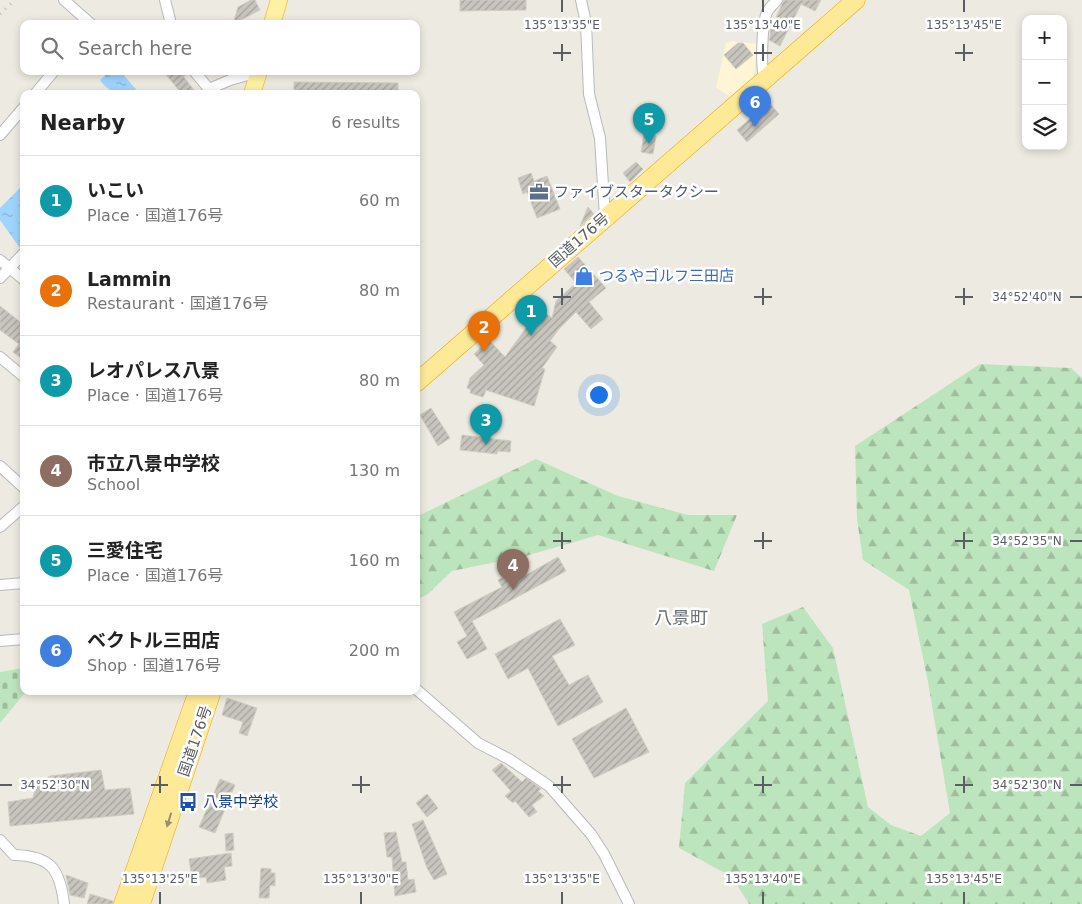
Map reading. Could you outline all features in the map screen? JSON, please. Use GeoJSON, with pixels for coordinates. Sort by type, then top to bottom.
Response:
{"type":"FeatureCollection","features":[{"type":"Feature","properties":{"kind":"highway","name":"国道176号"},"geometry":{"type":"LineString","coordinates":[[420,379],[856,0]]}},
{"type":"Feature","properties":{"kind":"highway","name":"国道176号"},"geometry":{"type":"LineString","coordinates":[[123,904],[197,695]]}},
{"type":"Feature","properties":{"kind":"highway","name":"国道176号"},"geometry":{"type":"LineString","coordinates":[[141,904],[211,695]]}},
{"type":"Feature","properties":{"kind":"main road"},"geometry":{"type":"LineString","coordinates":[[273,20],[279,0]]}},
{"type":"Feature","properties":{"kind":"main road"},"geometry":{"type":"LineString","coordinates":[[253,90],[258,75]]}},
{"type":"Feature","properties":{"kind":"street"},"geometry":{"type":"LineString","coordinates":[[64,0],[86,20]]}},
{"type":"Feature","properties":{"kind":"street"},"geometry":{"type":"LineString","coordinates":[[165,0],[170,20]]}},
{"type":"Feature","properties":{"kind":"street"},"geometry":{"type":"LineString","coordinates":[[581,0],[586,23],[589,94],[601,146],[605,217]]}},
{"type":"Feature","properties":{"kind":"street"},"geometry":{"type":"LineString","coordinates":[[765,80],[762,72],[762,35],[767,11],[777,0]]}},
{"type":"Feature","properties":{"kind":"street"},"geometry":{"type":"LineString","coordinates":[[38,90],[51,75]]}},
{"type":"Feature","properties":{"kind":"street"},"geometry":{"type":"LineString","coordinates":[[197,75],[209,89],[248,75]]}},
{"type":"Feature","properties":{"kind":"street"},"geometry":{"type":"LineString","coordinates":[[0,135],[20,112]]}},
{"type":"Feature","properties":{"kind":"street"},"geometry":{"type":"LineString","coordinates":[[0,278],[8,267],[20,256]]}},
{"type":"Feature","properties":{"kind":"street"},"geometry":{"type":"LineString","coordinates":[[0,260],[20,277]]}},
{"type":"Feature","properties":{"kind":"street"},"geometry":{"type":"LineString","coordinates":[[0,357],[20,374]]}},
{"type":"Feature","properties":{"kind":"street"},"geometry":{"type":"LineString","coordinates":[[0,466],[20,484]]}},
{"type":"Feature","properties":{"kind":"street"},"geometry":{"type":"LineString","coordinates":[[0,527],[20,510]]}},
{"type":"Feature","properties":{"kind":"street"},"geometry":{"type":"LineString","coordinates":[[0,585],[20,583]]}},
{"type":"Feature","properties":{"kind":"street"},"geometry":{"type":"LineString","coordinates":[[0,641],[20,639]]}},
{"type":"Feature","properties":{"kind":"street"},"geometry":{"type":"LineString","coordinates":[[420,692],[478,742],[509,758],[550,786],[591,834],[604,854],[630,904]]}},
{"type":"Feature","properties":{"kind":"street"},"geometry":{"type":"LineString","coordinates":[[0,840],[14,855],[36,857],[51,864],[55,869],[64,904]]}},
{"type":"Feature","properties":{"kind":"shaded area"},"geometry":{"type":"Polygon","coordinates":[[[732,41],[757,44],[754,77],[730,97],[716,87],[726,43],[732,41]]]}},
{"type":"Feature","properties":{"kind":"green space"},"geometry":{"type":"Polygon","coordinates":[[[980,364],[1071,368],[1082,378],[1082,904],[749,904],[732,877],[679,848],[685,783],[768,701],[762,624],[803,607],[833,648],[868,807],[891,825],[921,836],[950,813],[928,682],[909,590],[863,560],[857,519],[855,446],[980,364]]]}},
{"type":"Feature","properties":{"kind":"green space"},"geometry":{"type":"Polygon","coordinates":[[[536,459],[618,496],[688,515],[737,515],[714,571],[598,535],[526,556],[452,571],[428,594],[420,598],[420,515],[536,459]]]}},
{"type":"Feature","properties":{"kind":"green space"},"geometry":{"type":"Polygon","coordinates":[[[20,669],[20,695],[23,695],[0,723],[0,672],[20,669]]]}},
{"type":"Feature","properties":{"kind":"water"},"geometry":{"type":"Polygon","coordinates":[[[106,75],[124,75],[137,90],[110,90],[100,80],[106,75]]]}},
{"type":"Feature","properties":{"kind":"water"},"geometry":{"type":"Polygon","coordinates":[[[20,188],[20,248],[0,220],[0,208],[20,188]]]}},
{"type":"Feature","properties":{"kind":"building"},"geometry":{"type":"Polygon","coordinates":[[[251,0],[255,0],[260,10],[241,20],[234,20],[238,7],[251,0]]]}},
{"type":"Feature","properties":{"kind":"building"},"geometry":{"type":"Polygon","coordinates":[[[460,0],[526,0],[526,10],[460,11],[460,0]]]}},
{"type":"Feature","properties":{"kind":"building"},"geometry":{"type":"Polygon","coordinates":[[[784,0],[821,0],[815,11],[801,4],[780,46],[769,40],[771,28],[784,0]]]}},
{"type":"Feature","properties":{"kind":"building"},"geometry":{"type":"Polygon","coordinates":[[[738,43],[743,43],[753,55],[736,69],[724,55],[738,43]]]}},
{"type":"Feature","properties":{"kind":"building"},"geometry":{"type":"Polygon","coordinates":[[[166,75],[186,75],[183,76],[194,90],[179,90],[166,75]]]}},
{"type":"Feature","properties":{"kind":"building"},"geometry":{"type":"Polygon","coordinates":[[[294,82],[398,83],[398,90],[294,90],[294,82]]]}},
{"type":"Feature","properties":{"kind":"building"},"geometry":{"type":"Polygon","coordinates":[[[766,99],[779,114],[747,142],[737,130],[758,112],[755,109],[766,99]]]}},
{"type":"Feature","properties":{"kind":"building"},"geometry":{"type":"Polygon","coordinates":[[[644,134],[656,136],[653,154],[641,152],[644,134]]]}},
{"type":"Feature","properties":{"kind":"building"},"geometry":{"type":"Polygon","coordinates":[[[636,162],[643,169],[630,182],[623,173],[636,162]]]}},
{"type":"Feature","properties":{"kind":"building"},"geometry":{"type":"Polygon","coordinates":[[[531,173],[534,181],[547,176],[560,209],[537,218],[527,192],[523,194],[518,178],[531,173]]]}},
{"type":"Feature","properties":{"kind":"building"},"geometry":{"type":"Polygon","coordinates":[[[588,207],[594,214],[580,226],[588,207]]]}},
{"type":"Feature","properties":{"kind":"building"},"geometry":{"type":"Polygon","coordinates":[[[578,257],[606,288],[589,302],[603,319],[591,329],[576,312],[559,329],[550,341],[557,347],[542,368],[545,369],[534,406],[486,390],[483,397],[470,393],[471,390],[467,388],[470,378],[484,365],[474,354],[489,340],[505,357],[529,324],[520,317],[531,303],[552,318],[556,301],[576,283],[564,269],[578,257]]]}},
{"type":"Feature","properties":{"kind":"building"},"geometry":{"type":"Polygon","coordinates":[[[0,306],[20,322],[20,357],[13,352],[19,344],[0,330],[0,306]]]}},
{"type":"Feature","properties":{"kind":"building"},"geometry":{"type":"Polygon","coordinates":[[[431,408],[450,438],[438,446],[420,415],[431,408]]]}},
{"type":"Feature","properties":{"kind":"building"},"geometry":{"type":"Polygon","coordinates":[[[462,435],[511,441],[510,452],[498,451],[497,454],[460,450],[462,435]]]}},
{"type":"Feature","properties":{"kind":"building"},"geometry":{"type":"Polygon","coordinates":[[[558,557],[566,571],[472,621],[487,649],[467,659],[457,642],[467,636],[454,612],[502,587],[498,580],[513,572],[517,580],[558,557]]]}},
{"type":"Feature","properties":{"kind":"building"},"geometry":{"type":"Polygon","coordinates":[[[560,619],[575,645],[552,656],[569,685],[588,675],[603,702],[558,726],[528,668],[508,679],[495,654],[560,619]]]}},
{"type":"Feature","properties":{"kind":"building"},"geometry":{"type":"Polygon","coordinates":[[[227,698],[257,708],[247,736],[239,733],[243,722],[222,715],[227,698]]]}},
{"type":"Feature","properties":{"kind":"building"},"geometry":{"type":"Polygon","coordinates":[[[626,708],[649,752],[594,778],[572,739],[626,708]]]}},
{"type":"Feature","properties":{"kind":"building"},"geometry":{"type":"Polygon","coordinates":[[[501,763],[522,782],[526,778],[541,789],[538,791],[544,796],[532,805],[537,812],[529,817],[515,801],[513,803],[505,796],[511,791],[492,770],[501,763]]]}},
{"type":"Feature","properties":{"kind":"building"},"geometry":{"type":"Polygon","coordinates":[[[101,770],[105,790],[130,788],[134,814],[10,826],[8,802],[33,798],[36,785],[50,776],[101,770]]]}},
{"type":"Feature","properties":{"kind":"building"},"geometry":{"type":"Polygon","coordinates":[[[220,779],[235,785],[215,833],[199,827],[220,779]]]}},
{"type":"Feature","properties":{"kind":"building"},"geometry":{"type":"Polygon","coordinates":[[[427,794],[438,808],[427,817],[416,803],[427,794]]]}},
{"type":"Feature","properties":{"kind":"building"},"geometry":{"type":"Polygon","coordinates":[[[423,820],[447,874],[434,880],[427,868],[412,824],[423,820]]]}},
{"type":"Feature","properties":{"kind":"building"},"geometry":{"type":"Polygon","coordinates":[[[396,832],[402,862],[406,862],[408,880],[414,879],[416,892],[395,896],[392,857],[387,857],[384,833],[396,832]]]}},
{"type":"Feature","properties":{"kind":"building"},"geometry":{"type":"Polygon","coordinates":[[[233,833],[234,850],[226,851],[225,834],[233,833]]]}},
{"type":"Feature","properties":{"kind":"building"},"geometry":{"type":"Polygon","coordinates":[[[231,853],[232,866],[224,867],[226,880],[207,883],[206,877],[192,879],[189,859],[231,853]]]}},
{"type":"Feature","properties":{"kind":"building"},"geometry":{"type":"Polygon","coordinates":[[[261,868],[271,869],[271,873],[275,873],[275,886],[270,885],[269,898],[259,898],[261,868]]]}},
{"type":"Feature","properties":{"kind":"building"},"geometry":{"type":"Polygon","coordinates":[[[66,875],[88,883],[84,898],[70,895],[66,875]]]}},
{"type":"Feature","properties":{"kind":"building"},"geometry":{"type":"Polygon","coordinates":[[[90,894],[113,901],[113,904],[87,904],[90,894]]]}},
{"type":"Feature","properties":{"kind":"railway"},"geometry":{"type":"LineString","coordinates":[[0,14],[15,0]]}},
{"type":"Feature","properties":{"kind":"place","name":"ベクトル三田店"},"geometry":{"type":"Point","coordinates":[755,127]}},
{"type":"Feature","properties":{"kind":"place","name":"三愛住宅"},"geometry":{"type":"Point","coordinates":[649,144]}},
{"type":"Feature","properties":{"kind":"place","name":"ファイブスタータクシー"},"geometry":{"type":"Point","coordinates":[539,192]}},
{"type":"Feature","properties":{"kind":"place","name":"つるやゴルフ三田店"},"geometry":{"type":"Point","coordinates":[584,276]}},
{"type":"Feature","properties":{"kind":"place","name":"いこい"},"geometry":{"type":"Point","coordinates":[531,336]}},
{"type":"Feature","properties":{"kind":"place","name":"Lammin"},"geometry":{"type":"Point","coordinates":[484,352]}},
{"type":"Feature","properties":{"kind":"place","name":"レオパレス八景"},"geometry":{"type":"Point","coordinates":[486,445]}},
{"type":"Feature","properties":{"kind":"place","name":"市立八景中学校"},"geometry":{"type":"Point","coordinates":[513,590]}},
{"type":"Feature","properties":{"kind":"place","name":"八景中学校"},"geometry":{"type":"Point","coordinates":[188,802]}},
{"type":"Feature","properties":{"kind":"district","name":"八景町"},"geometry":{"type":"Point","coordinates":[681,618]}}]}
